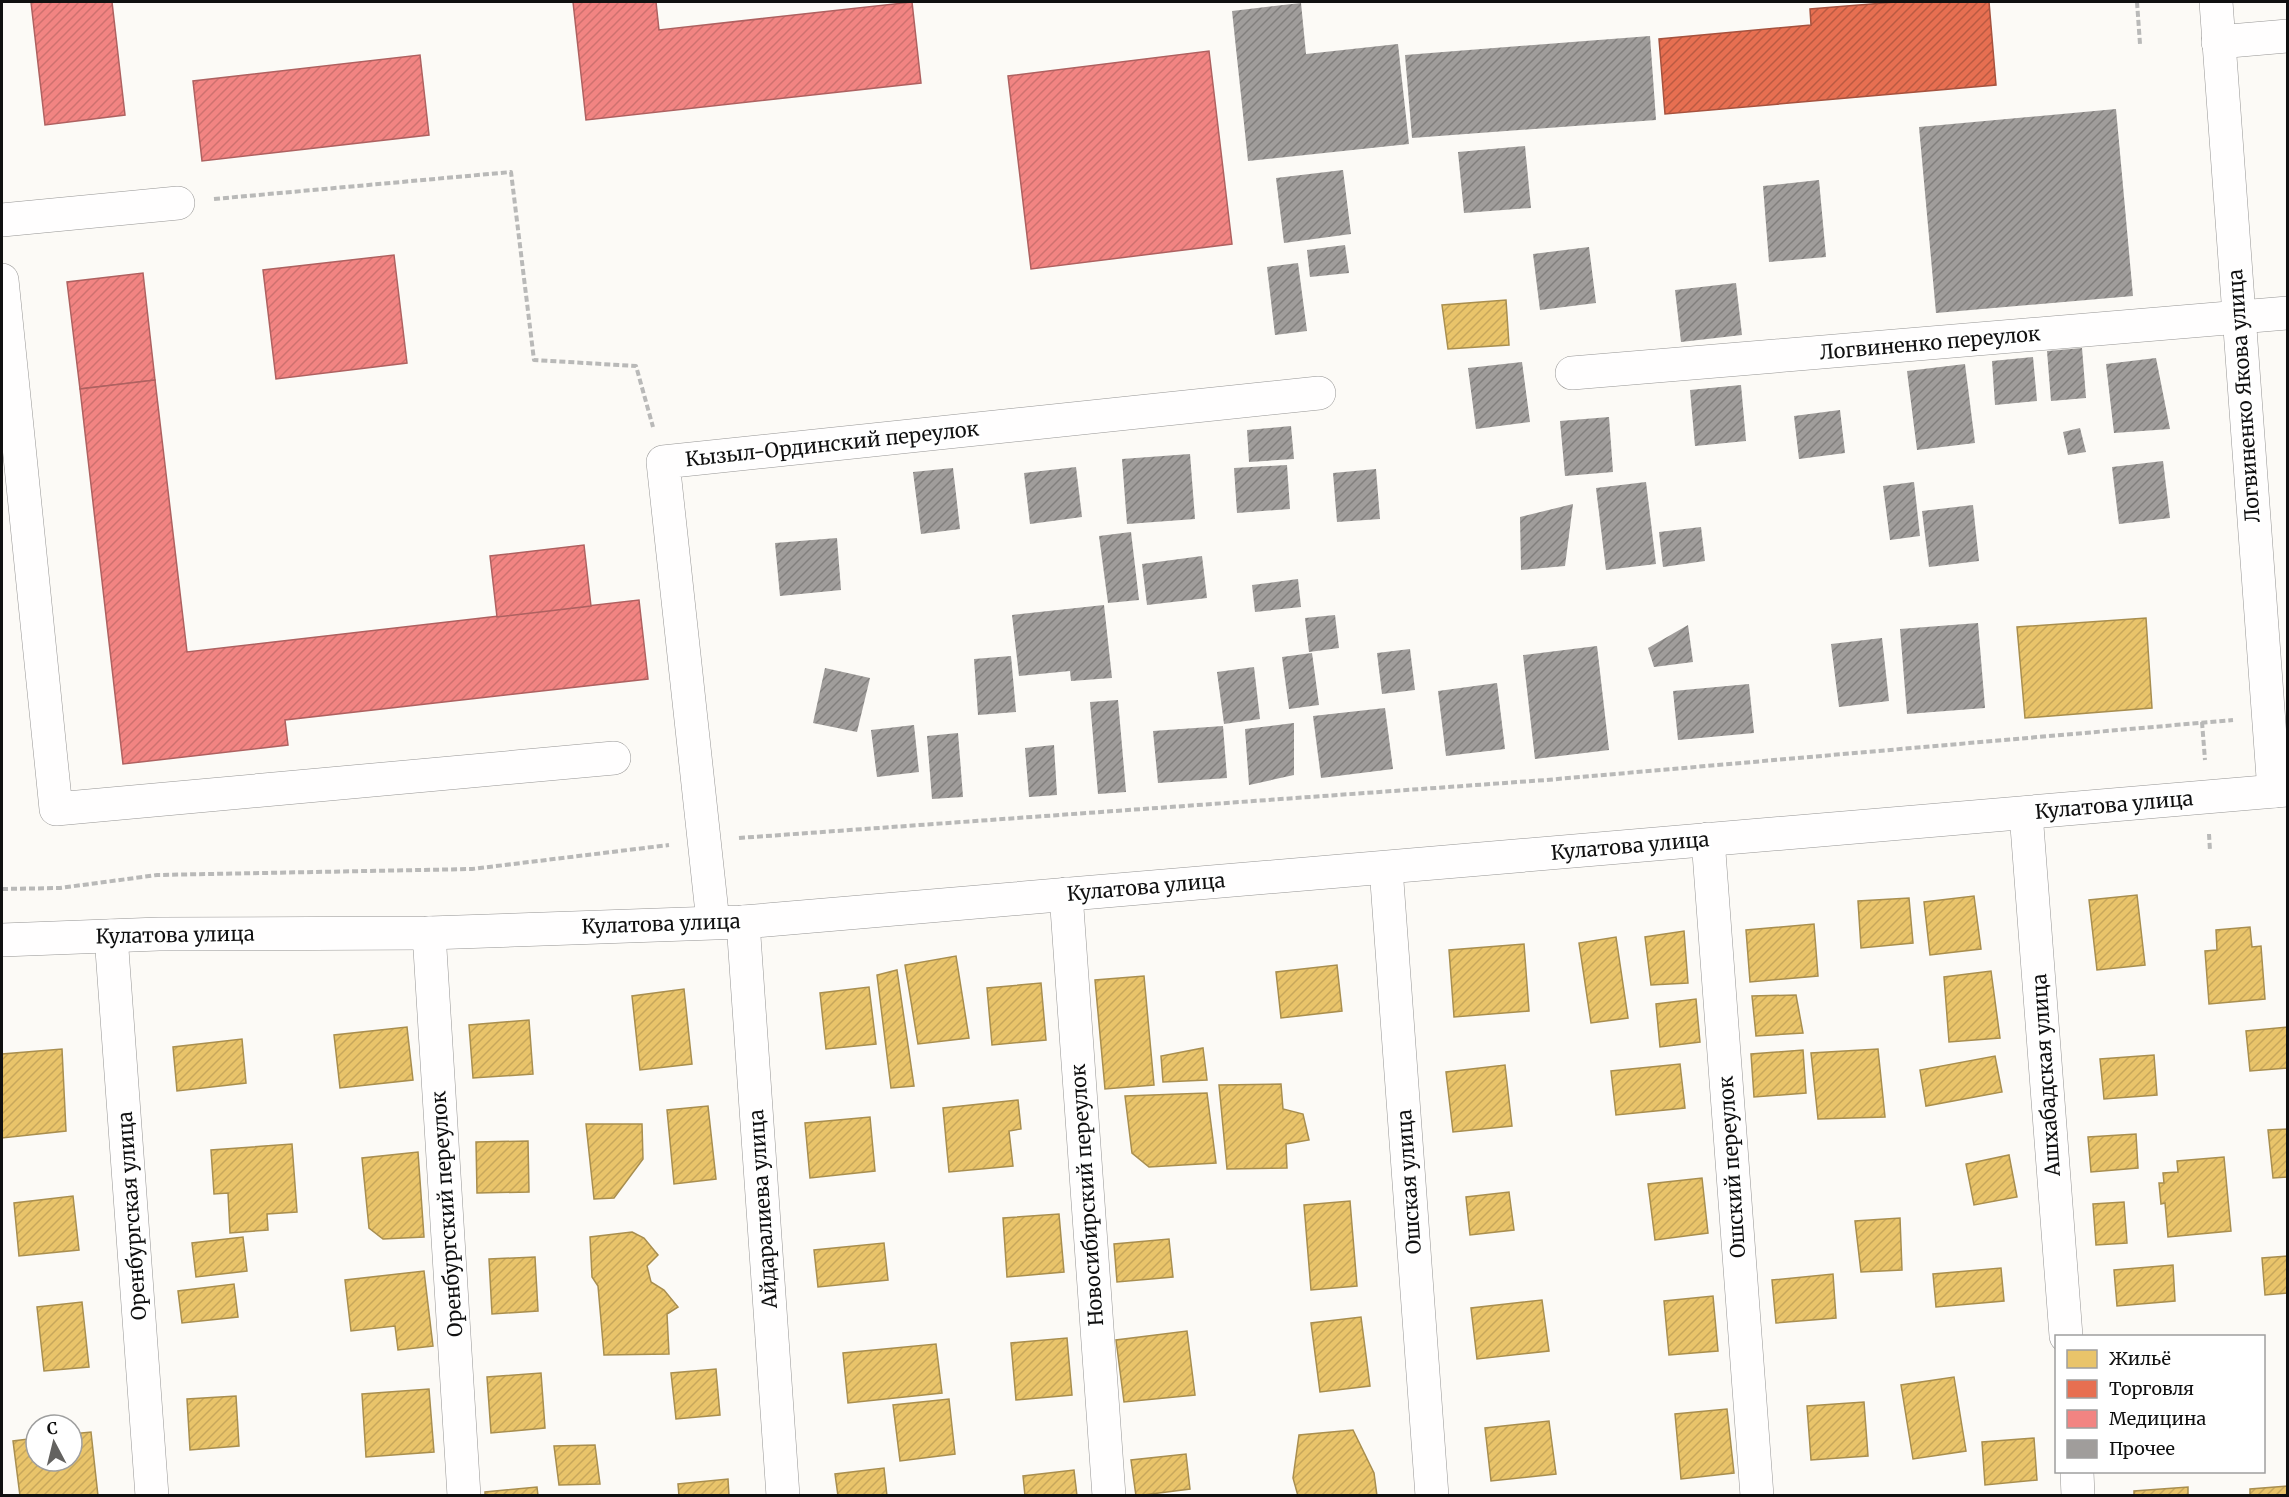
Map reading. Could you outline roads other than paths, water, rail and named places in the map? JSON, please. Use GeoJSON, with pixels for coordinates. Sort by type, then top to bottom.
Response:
{"type":"FeatureCollection","features":[{"type":"Feature","properties":{"kind":"street","name":"Логвиненко Якова улица"},"geometry":{"type":"LineString","coordinates":[[2216,2],[2268,718],[2281,790]]}},
{"type":"Feature","properties":{"kind":"street"},"geometry":{"type":"LineString","coordinates":[[2218,42],[2288,36]]}},
{"type":"Feature","properties":{"kind":"street"},"geometry":{"type":"LineString","coordinates":[[2,220],[178,203]]}},
{"type":"Feature","properties":{"kind":"street"},"geometry":{"type":"LineString","coordinates":[[2,280],[56,808],[614,758]]}},
{"type":"Feature","properties":{"kind":"street","name":"Логвиненко переулок"},"geometry":{"type":"LineString","coordinates":[[1572,373],[2288,313]]}},
{"type":"Feature","properties":{"kind":"street","name":"Кызыл-Ординский переулок"},"geometry":{"type":"LineString","coordinates":[[728,922],[704,840],[663,462],[1318,393]]}},
{"type":"Feature","properties":{"kind":"street","name":"Кулатова улица"},"geometry":{"type":"LineString","coordinates":[[2,940],[111,936],[429,933],[728,922],[1386,868],[2281,790]]}},
{"type":"Feature","properties":{"kind":"street","name":"Ашхабадская улица"},"geometry":{"type":"LineString","coordinates":[[2026,813],[2066,1335]]}},
{"type":"Feature","properties":{"kind":"street","name":"Ошский переулок"},"geometry":{"type":"LineString","coordinates":[[1708,839],[1757,1496]]}},
{"type":"Feature","properties":{"kind":"street","name":"Ошская улица"},"geometry":{"type":"LineString","coordinates":[[1386,868],[1432,1496]]}},
{"type":"Feature","properties":{"kind":"street","name":"Новосибирский переулок"},"geometry":{"type":"LineString","coordinates":[[1066,894],[1109,1496]]}},
{"type":"Feature","properties":{"kind":"street","name":"Айдаралиева улица"},"geometry":{"type":"LineString","coordinates":[[728,922],[783,1496]]}},
{"type":"Feature","properties":{"kind":"street","name":"Оренбургский переулок"},"geometry":{"type":"LineString","coordinates":[[429,933],[464,1496]]}},
{"type":"Feature","properties":{"kind":"street","name":"Оренбургская улица"},"geometry":{"type":"LineString","coordinates":[[111,936],[152,1496]]}},
{"type":"Feature","properties":{"kind":"street"},"geometry":{"type":"LineString","coordinates":[[2077,1473],[2078,1496]]}}]}
